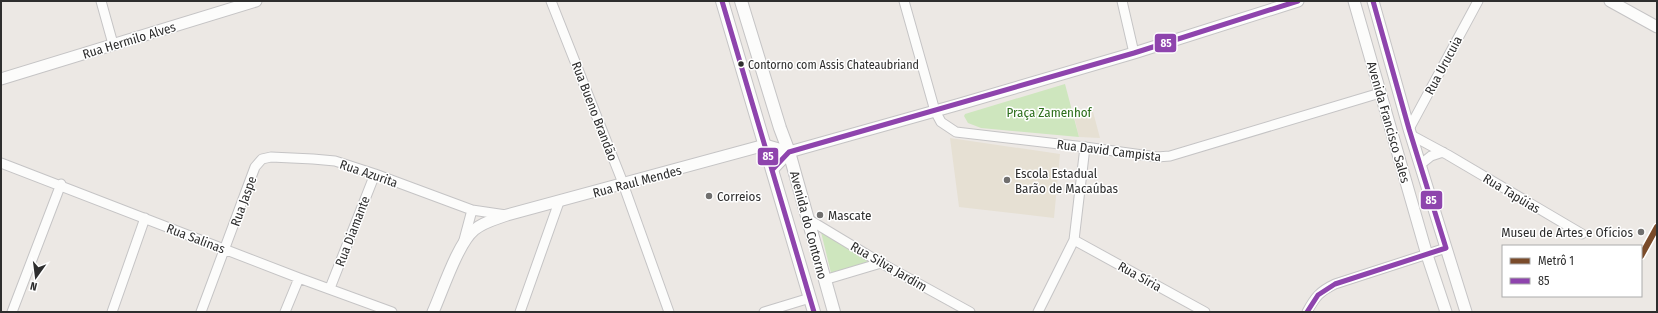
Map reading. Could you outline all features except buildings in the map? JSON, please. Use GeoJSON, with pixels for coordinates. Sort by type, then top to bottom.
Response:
{"type":"FeatureCollection","features":[{"type":"Feature","properties":{"kind":"main road","name":"Avenida do Contorno"},"geometry":{"type":"LineString","coordinates":[[722,1],[766,145],[814,312]]}},
{"type":"Feature","properties":{"kind":"main road","name":"Avenida do Contorno"},"geometry":{"type":"LineString","coordinates":[[741,1],[780,128],[789,152],[834,312]]}},
{"type":"Feature","properties":{"kind":"street"},"geometry":{"type":"LineString","coordinates":[[101,1],[113,44]]}},
{"type":"Feature","properties":{"kind":"street","name":"Rua Hermilo Alves"},"geometry":{"type":"LineString","coordinates":[[1,79],[256,1]]}},
{"type":"Feature","properties":{"kind":"street","name":"Rua Bueno Brandão"},"geometry":{"type":"LineString","coordinates":[[551,1],[624,185],[669,312]]}},
{"type":"Feature","properties":{"kind":"street"},"geometry":{"type":"LineString","coordinates":[[904,1],[935,111]]}},
{"type":"Feature","properties":{"kind":"street"},"geometry":{"type":"LineString","coordinates":[[1122,1],[1134,53]]}},
{"type":"Feature","properties":{"kind":"street"},"geometry":{"type":"LineString","coordinates":[[772,170],[789,152],[1134,53],[1298,1]]}},
{"type":"Feature","properties":{"kind":"street","name":"Avenida Francisco Sales"},"geometry":{"type":"LineString","coordinates":[[1354,1],[1427,255],[1446,312]]}},
{"type":"Feature","properties":{"kind":"street","name":"Avenida Francisco Sales"},"geometry":{"type":"LineString","coordinates":[[1373,1],[1410,132],[1466,312]]}},
{"type":"Feature","properties":{"kind":"street","name":"Rua Urucuia"},"geometry":{"type":"LineString","coordinates":[[1410,132],[1478,1]]}},
{"type":"Feature","properties":{"kind":"street"},"geometry":{"type":"LineString","coordinates":[[1610,1],[1657,27]]}},
{"type":"Feature","properties":{"kind":"street","name":"Rua David Campista"},"geometry":{"type":"LineString","coordinates":[[935,111],[941,122],[956,132],[1157,157],[1170,156],[1380,93]]}},
{"type":"Feature","properties":{"kind":"street","name":"Rua Tapúias"},"geometry":{"type":"LineString","coordinates":[[1410,132],[1582,234]]}},
{"type":"Feature","properties":{"kind":"street"},"geometry":{"type":"LineString","coordinates":[[766,145],[789,152]]}},
{"type":"Feature","properties":{"kind":"street","name":"Rua Raul Mendes"},"geometry":{"type":"LineString","coordinates":[[508,215],[624,185],[766,145]]}},
{"type":"Feature","properties":{"kind":"street"},"geometry":{"type":"LineString","coordinates":[[1038,312],[1074,240],[1085,147]]}},
{"type":"Feature","properties":{"kind":"street"},"geometry":{"type":"LineString","coordinates":[[1421,164],[1431,156],[1443,152]]}},
{"type":"Feature","properties":{"kind":"street","name":"Rua Azurita"},"geometry":{"type":"LineString","coordinates":[[262,159],[271,157],[313,158],[335,161],[375,174],[472,210],[508,215]]}},
{"type":"Feature","properties":{"kind":"street","name":"Rua Jaspe"},"geometry":{"type":"LineString","coordinates":[[201,312],[255,167],[262,159]]}},
{"type":"Feature","properties":{"kind":"street","name":"Rua Salinas"},"geometry":{"type":"LineString","coordinates":[[1,162],[61,184],[225,250],[392,312]]}},
{"type":"Feature","properties":{"kind":"street","name":"Rua Diamante"},"geometry":{"type":"LineString","coordinates":[[330,288],[375,174]]}},
{"type":"Feature","properties":{"kind":"street"},"geometry":{"type":"LineString","coordinates":[[12,312],[61,184]]}},
{"type":"Feature","properties":{"kind":"street"},"geometry":{"type":"LineString","coordinates":[[520,312],[559,202]]}},
{"type":"Feature","properties":{"kind":"street"},"geometry":{"type":"LineString","coordinates":[[433,312],[464,240],[472,210]]}},
{"type":"Feature","properties":{"kind":"street"},"geometry":{"type":"LineString","coordinates":[[464,240],[475,229],[508,215]]}},
{"type":"Feature","properties":{"kind":"street"},"geometry":{"type":"LineString","coordinates":[[112,312],[145,218]]}},
{"type":"Feature","properties":{"kind":"street","name":"Rua Silva Jardim"},"geometry":{"type":"LineString","coordinates":[[808,219],[881,263],[970,312]]}},
{"type":"Feature","properties":{"kind":"street","name":"Rua Síria"},"geometry":{"type":"LineString","coordinates":[[1074,240],[1205,312]]}},
{"type":"Feature","properties":{"kind":"street"},"geometry":{"type":"LineString","coordinates":[[1307,312],[1314,299],[1323,290],[1335,284],[1446,248]]}},
{"type":"Feature","properties":{"kind":"street"},"geometry":{"type":"LineString","coordinates":[[824,280],[881,263]]}},
{"type":"Feature","properties":{"kind":"street"},"geometry":{"type":"LineString","coordinates":[[285,312],[299,278]]}},
{"type":"Feature","properties":{"kind":"street"},"geometry":{"type":"LineString","coordinates":[[764,312],[810,298]]}},
{"type":"Feature","properties":{"kind":"shaded area"},"geometry":{"type":"Polygon","coordinates":[[[1092,108],[1100,138],[1079,137],[1073,112],[1092,108]]]}},
{"type":"Feature","properties":{"kind":"shaded area","name":"Escola Estadual Barão de Macaúbas"},"geometry":{"type":"Polygon","coordinates":[[[950,138],[1060,154],[1054,218],[959,207],[950,138]]]}},
{"type":"Feature","properties":{"kind":"green space","name":"Praça Zamenhof"},"geometry":{"type":"Polygon","coordinates":[[[1065,84],[1079,137],[981,128],[968,123],[964,116],[965,114],[1065,84]]]}},
{"type":"Feature","properties":{"kind":"green space"},"geometry":{"type":"Polygon","coordinates":[[[821,232],[871,262],[831,273],[821,232]]]}},
{"type":"Feature","properties":{"kind":"metro line","name":"1"},"geometry":{"type":"LineString","coordinates":[[1642,254],[1657,227]]}},
{"type":"Feature","properties":{"kind":"transit line","name":"85"},"geometry":{"type":"LineString","coordinates":[[722,1],[814,312]]}},
{"type":"Feature","properties":{"kind":"transit line","name":"85"},"geometry":{"type":"LineString","coordinates":[[772,170],[789,152],[1134,53],[1298,1]]}},
{"type":"Feature","properties":{"kind":"transit line","name":"85"},"geometry":{"type":"LineString","coordinates":[[1307,312],[1318,295],[1335,284],[1446,248],[1409,129],[1373,1]]}},
{"type":"Feature","properties":{"kind":"place","name":"Contorno com Assis Chateaubriand"},"geometry":{"type":"Point","coordinates":[741,64]}},
{"type":"Feature","properties":{"kind":"place","name":"Escola Estadual Barão de Macaúbas"},"geometry":{"type":"Point","coordinates":[1007,180]}},
{"type":"Feature","properties":{"kind":"place","name":"Correios"},"geometry":{"type":"Point","coordinates":[709,196]}},
{"type":"Feature","properties":{"kind":"place","name":"Mascate"},"geometry":{"type":"Point","coordinates":[820,215]}},
{"type":"Feature","properties":{"kind":"place","name":"Museu de Artes e Ofícios"},"geometry":{"type":"Point","coordinates":[1641,232]}}]}
